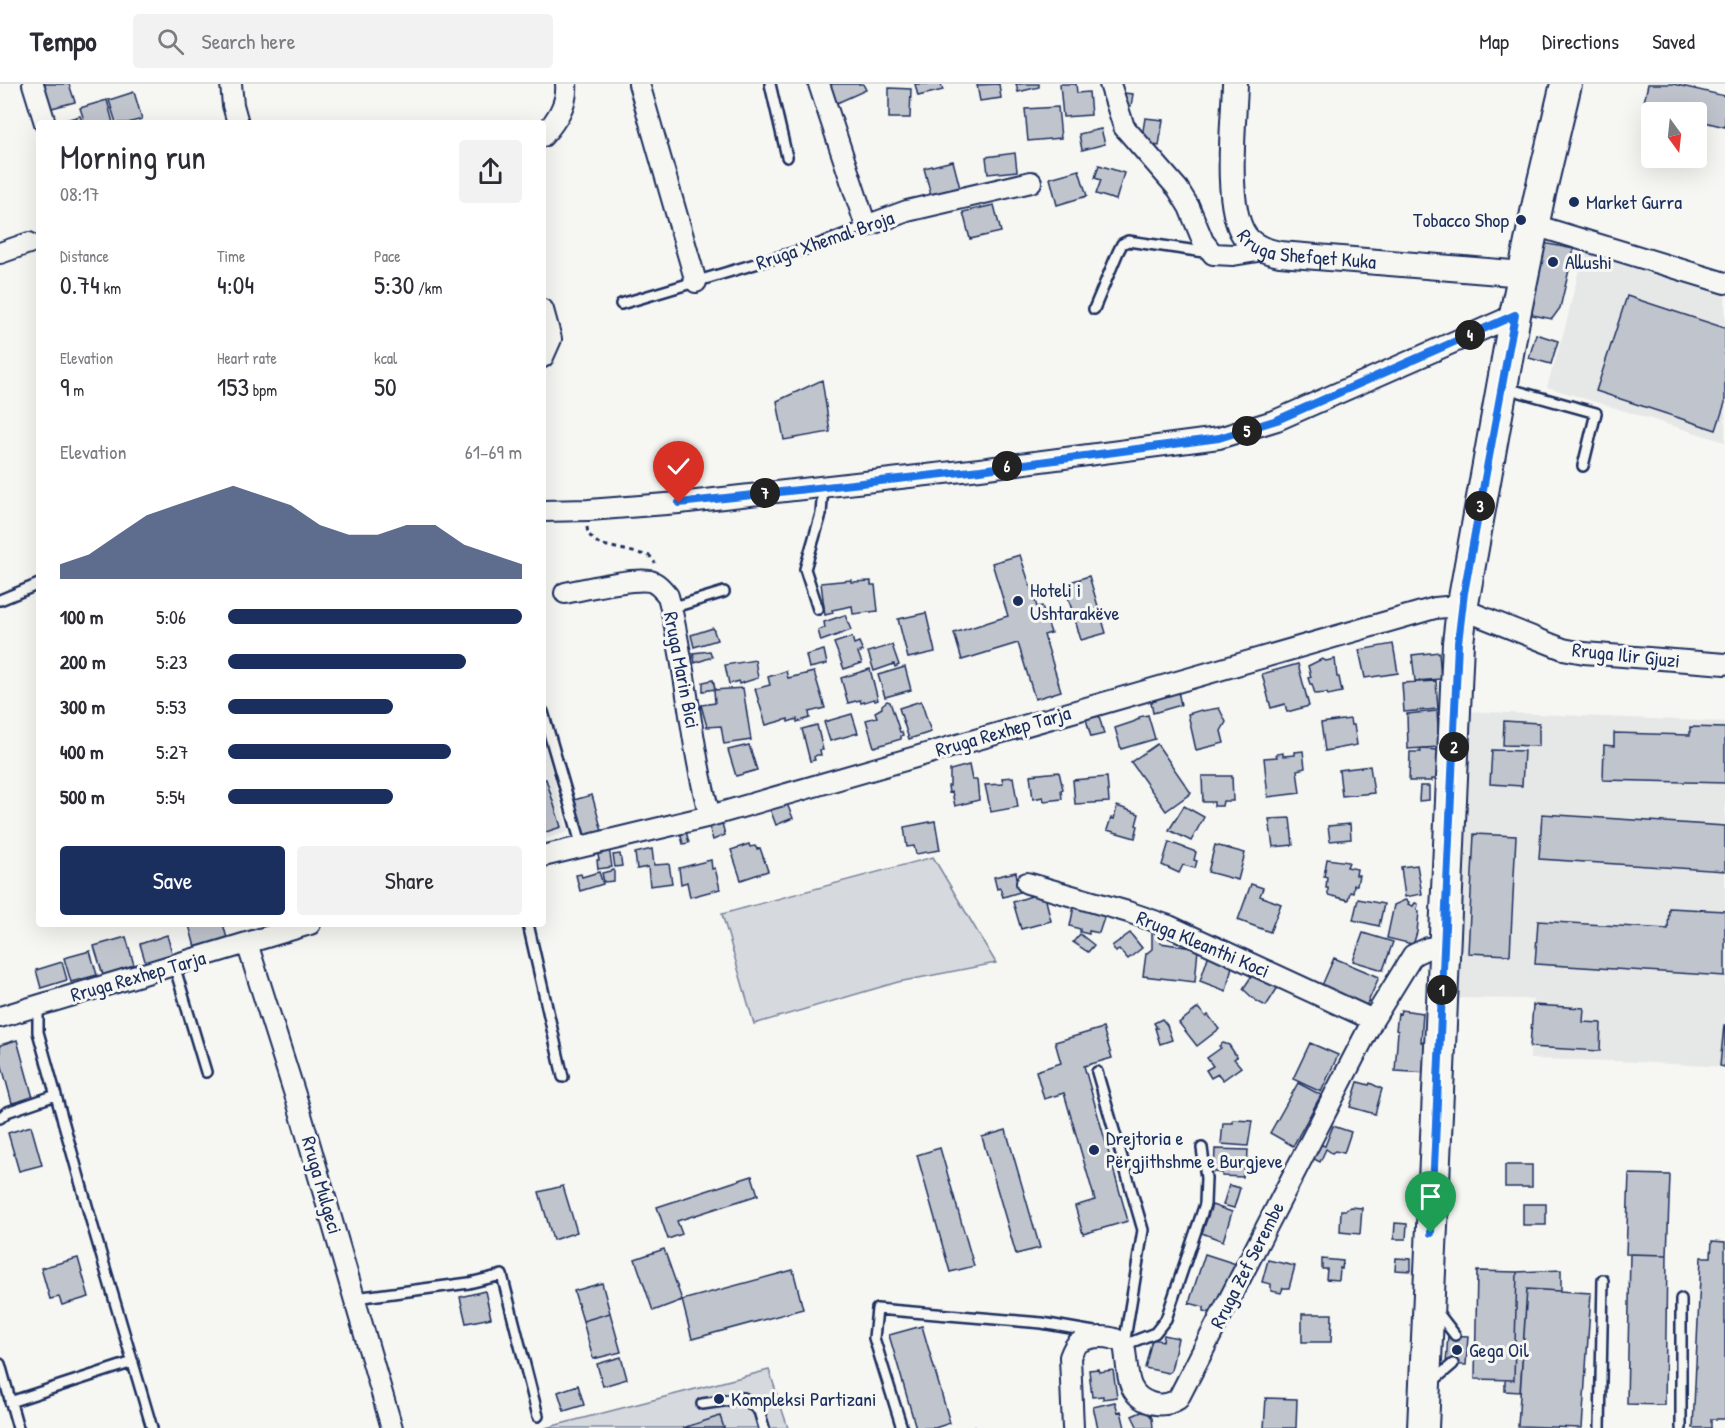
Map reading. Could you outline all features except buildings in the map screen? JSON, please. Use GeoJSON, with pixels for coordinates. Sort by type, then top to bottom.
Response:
{"type":"FeatureCollection","features":[{"type":"Feature","properties":{"kind":"main road"},"geometry":{"type":"LineString","coordinates":[[1423,1428],[1444,945],[1462,609],[1515,315],[1566,84]]}},
{"type":"Feature","properties":{"kind":"street"},"geometry":{"type":"LineString","coordinates":[[33,84],[44,120]]}},
{"type":"Feature","properties":{"kind":"street"},"geometry":{"type":"LineString","coordinates":[[231,84],[237,120]]}},
{"type":"Feature","properties":{"kind":"street"},"geometry":{"type":"LineString","coordinates":[[546,133],[563,108],[566,84]]}},
{"type":"Feature","properties":{"kind":"street"},"geometry":{"type":"LineString","coordinates":[[639,84],[696,282]]}},
{"type":"Feature","properties":{"kind":"street"},"geometry":{"type":"LineString","coordinates":[[819,84],[866,226]]}},
{"type":"Feature","properties":{"kind":"street"},"geometry":{"type":"LineString","coordinates":[[1110,84],[1124,127],[1178,189],[1189,207],[1203,240],[1213,254],[1233,255],[1264,250]]}},
{"type":"Feature","properties":{"kind":"street","name":"Rruga Shefqet Kuka"},"geometry":{"type":"LineString","coordinates":[[1235,84],[1233,189],[1236,212],[1245,235],[1253,244],[1264,250],[1280,254],[1524,274]]}},
{"type":"Feature","properties":{"kind":"street","name":"Rruga Xhemal Broja"},"geometry":{"type":"LineString","coordinates":[[866,226],[907,211],[1031,182]]}},
{"type":"Feature","properties":{"kind":"street"},"geometry":{"type":"LineString","coordinates":[[1534,225],[1725,283]]}},
{"type":"Feature","properties":{"kind":"street"},"geometry":{"type":"LineString","coordinates":[[0,253],[34,242]]}},
{"type":"Feature","properties":{"kind":"street"},"geometry":{"type":"LineString","coordinates":[[546,511],[679,503],[980,470],[1219,438],[1277,420],[1515,315]]}},
{"type":"Feature","properties":{"kind":"street"},"geometry":{"type":"LineString","coordinates":[[546,321],[551,339],[546,350]]}},
{"type":"Feature","properties":{"kind":"street","name":"Rruga Marin Bici"},"geometry":{"type":"LineString","coordinates":[[565,593],[597,586],[642,581],[659,586],[668,596],[700,777],[710,816]]}},
{"type":"Feature","properties":{"kind":"street","name":"Rruga Rexhep Tarja"},"geometry":{"type":"LineString","coordinates":[[546,855],[710,816],[1435,608],[1446,606],[1462,609]]}},
{"type":"Feature","properties":{"kind":"street","name":"Rruga Ilir Gjuzi"},"geometry":{"type":"LineString","coordinates":[[1462,609],[1563,649],[1584,653],[1725,664]]}},
{"type":"Feature","properties":{"kind":"street","name":"Rruga Kleanthi Koci"},"geometry":{"type":"LineString","coordinates":[[1028,883],[1169,926],[1373,1020]]}},
{"type":"Feature","properties":{"kind":"street","name":"Rruga Rexhep Tarja"},"geometry":{"type":"LineString","coordinates":[[0,1017],[300,927]]}},
{"type":"Feature","properties":{"kind":"street","name":"Rruga Mulgeci"},"geometry":{"type":"LineString","coordinates":[[247,943],[297,1101],[392,1428]]}},
{"type":"Feature","properties":{"kind":"street","name":"Rruga Zef Serembe"},"geometry":{"type":"LineString","coordinates":[[1118,1342],[1129,1383],[1135,1393],[1143,1400],[1162,1405],[1171,1404],[1178,1399],[1373,1020],[1413,955],[1428,948],[1444,945]]}},
{"type":"Feature","properties":{"kind":"street"},"geometry":{"type":"LineString","coordinates":[[1073,1428],[1070,1366],[1073,1349],[1085,1340],[1118,1342]]}},
{"type":"Feature","properties":{"kind":"lane"},"geometry":{"type":"LineString","coordinates":[[770,84],[787,157]]}},
{"type":"Feature","properties":{"kind":"lane","name":"Rruga Xhemal Broja"},"geometry":{"type":"LineString","coordinates":[[621,304],[812,247],[866,226]]}},
{"type":"Feature","properties":{"kind":"lane"},"geometry":{"type":"LineString","coordinates":[[1094,309],[1122,244],[1128,241],[1213,254]]}},
{"type":"Feature","properties":{"kind":"lane"},"geometry":{"type":"LineString","coordinates":[[1503,387],[1596,413],[1583,466]]}},
{"type":"Feature","properties":{"kind":"lane"},"geometry":{"type":"LineString","coordinates":[[818,609],[805,569],[821,514],[823,487]]}},
{"type":"Feature","properties":{"kind":"lane"},"geometry":{"type":"LineString","coordinates":[[0,600],[36,585]]}},
{"type":"Feature","properties":{"kind":"lane"},"geometry":{"type":"LineString","coordinates":[[671,608],[723,592]]}},
{"type":"Feature","properties":{"kind":"lane"},"geometry":{"type":"LineString","coordinates":[[546,722],[582,847]]}},
{"type":"Feature","properties":{"kind":"lane"},"geometry":{"type":"LineString","coordinates":[[529,927],[563,1077]]}},
{"type":"Feature","properties":{"kind":"lane"},"geometry":{"type":"LineString","coordinates":[[174,965],[206,1072]]}},
{"type":"Feature","properties":{"kind":"lane"},"geometry":{"type":"LineString","coordinates":[[38,1005],[38,1032],[152,1428]]}},
{"type":"Feature","properties":{"kind":"lane"},"geometry":{"type":"LineString","coordinates":[[1097,1072],[1143,1230],[1118,1342]]}},
{"type":"Feature","properties":{"kind":"lane"},"geometry":{"type":"LineString","coordinates":[[0,1118],[7,1112],[56,1095]]}},
{"type":"Feature","properties":{"kind":"lane"},"geometry":{"type":"LineString","coordinates":[[902,1428],[874,1338],[877,1309],[1042,1323],[1094,1332],[1118,1342],[1155,1333],[1166,1319],[1205,1204],[1206,1178],[1202,1148]]}},
{"type":"Feature","properties":{"kind":"lane"},"geometry":{"type":"LineString","coordinates":[[355,1298],[469,1283],[502,1275],[538,1416]]}},
{"type":"Feature","properties":{"kind":"lane"},"geometry":{"type":"LineString","coordinates":[[1600,1428],[1603,1280]]}},
{"type":"Feature","properties":{"kind":"lane"},"geometry":{"type":"LineString","coordinates":[[1681,1428],[1682,1299]]}},
{"type":"Feature","properties":{"kind":"lane"},"geometry":{"type":"LineString","coordinates":[[1429,1300],[1455,1335]]}},
{"type":"Feature","properties":{"kind":"lane"},"geometry":{"type":"LineString","coordinates":[[10,1402],[134,1362]]}},
{"type":"Feature","properties":{"kind":"lane"},"geometry":{"type":"LineString","coordinates":[[0,1364],[18,1428]]}},
{"type":"Feature","properties":{"kind":"lane"},"geometry":{"type":"LineString","coordinates":[[1425,1389],[1453,1364]]}},
{"type":"Feature","properties":{"kind":"lane"},"geometry":{"type":"LineString","coordinates":[[702,1404],[744,1398],[759,1411],[764,1428]]}},
{"type":"Feature","properties":{"kind":"path"},"geometry":{"type":"LineString","coordinates":[[586,510],[588,534],[591,539],[598,544],[650,556],[655,564],[659,586]]}},
{"type":"Feature","properties":{"kind":"shaded area"},"geometry":{"type":"Polygon","coordinates":[[[1584,249],[1725,293],[1725,442],[1547,387],[1565,328],[1584,249]]]}},
{"type":"Feature","properties":{"kind":"shaded area"},"geometry":{"type":"Polygon","coordinates":[[[1463,711],[1725,722],[1725,1067],[1530,1059],[1533,999],[1452,998],[1463,711]]]}},
{"type":"Feature","properties":{"kind":"shaded area"},"geometry":{"type":"Polygon","coordinates":[[[546,750],[568,832],[546,838],[546,750]]]}},
{"type":"Feature","properties":{"kind":"shaded area"},"geometry":{"type":"Polygon","coordinates":[[[933,857],[996,963],[898,982],[754,1024],[722,914],[933,857]]]}},
{"type":"Feature","properties":{"kind":"shaded area","name":"Kompleksi Partizani"},"geometry":{"type":"Polygon","coordinates":[[[769,1370],[788,1428],[545,1428],[769,1370]]]}},
{"type":"Feature","properties":{"kind":"place","name":"Market Gurra"},"geometry":{"type":"Point","coordinates":[1574,202]}},
{"type":"Feature","properties":{"kind":"place","name":"Tobacco Shop"},"geometry":{"type":"Point","coordinates":[1521,220]}},
{"type":"Feature","properties":{"kind":"place","name":"Allushi"},"geometry":{"type":"Point","coordinates":[1553,262]}},
{"type":"Feature","properties":{"kind":"place","name":"Hoteli i Ushtarakëve"},"geometry":{"type":"Point","coordinates":[1018,601]}},
{"type":"Feature","properties":{"kind":"place","name":"Drejtoria e Përgjithshme e Burgjeve"},"geometry":{"type":"Point","coordinates":[1094,1150]}},
{"type":"Feature","properties":{"kind":"place","name":"Gega Oil"},"geometry":{"type":"Point","coordinates":[1457,1350]}},
{"type":"Feature","properties":{"kind":"place","name":"Kompleksi Partizani"},"geometry":{"type":"Point","coordinates":[719,1399]}},
{"type":"Feature","properties":{"kind":"route"},"geometry":{"type":"LineString","coordinates":[[679,503],[980,470],[1219,438],[1247,431],[1306,408],[1515,315],[1464,593],[1458,643],[1431,1233]]}}]}
